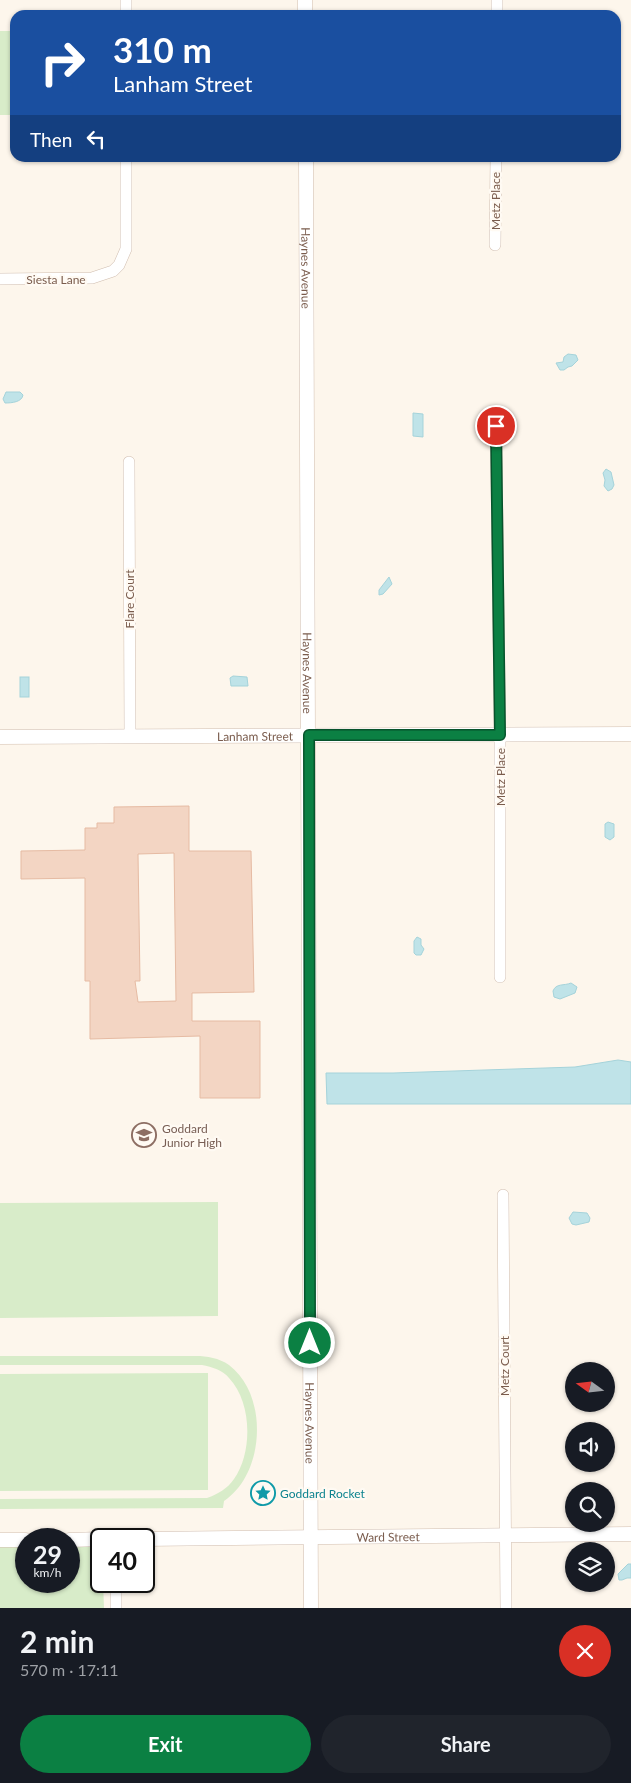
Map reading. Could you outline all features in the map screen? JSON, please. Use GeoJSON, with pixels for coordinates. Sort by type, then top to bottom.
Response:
{"type":"FeatureCollection","features":[{"type":"Feature","properties":{"kind":"street","name":"Siesta Lane"},"geometry":{"type":"LineString","coordinates":[[0,279],[92,278],[113,271],[119,265],[126,249],[126,162]]}},
{"type":"Feature","properties":{"kind":"street","name":"Haynes Avenue"},"geometry":{"type":"LineString","coordinates":[[306,162],[311,1608]]}},
{"type":"Feature","properties":{"kind":"street","name":"Metz Place"},"geometry":{"type":"LineString","coordinates":[[495,245],[496,162]]}},
{"type":"Feature","properties":{"kind":"street","name":"Metz Place"},"geometry":{"type":"LineString","coordinates":[[496,426],[500,735],[500,977]]}},
{"type":"Feature","properties":{"kind":"street","name":"Flare Court"},"geometry":{"type":"LineString","coordinates":[[128,462],[130,736]]}},
{"type":"Feature","properties":{"kind":"street","name":"Lanham Street"},"geometry":{"type":"LineString","coordinates":[[0,737],[631,734]]}},
{"type":"Feature","properties":{"kind":"street","name":"Metz Court"},"geometry":{"type":"LineString","coordinates":[[503,1195],[506,1608]]}},
{"type":"Feature","properties":{"kind":"street","name":"Ward Street"},"geometry":{"type":"LineString","coordinates":[[155,1539],[631,1534]]}},
{"type":"Feature","properties":{"kind":"street"},"geometry":{"type":"LineString","coordinates":[[0,1540],[15,1540]]}},
{"type":"Feature","properties":{"kind":"street"},"geometry":{"type":"LineString","coordinates":[[116,1593],[116,1608]]}},
{"type":"Feature","properties":{"kind":"green space"},"geometry":{"type":"Polygon","coordinates":[[[0,31],[10,31],[10,115],[0,115],[0,31]]]}},
{"type":"Feature","properties":{"kind":"green space"},"geometry":{"type":"Polygon","coordinates":[[[218,1202],[218,1316],[0,1318],[0,1203],[218,1202]]]}},
{"type":"Feature","properties":{"kind":"green space"},"geometry":{"type":"Polygon","coordinates":[[[0,1356],[196,1356],[209,1357],[221,1361],[229,1365],[242,1378],[251,1395],[256,1414],[257,1434],[254,1454],[248,1473],[238,1489],[224,1501],[223,1508],[0,1509],[0,1499],[207,1498],[222,1491],[234,1479],[244,1455],[247,1442],[247,1427],[246,1413],[237,1388],[224,1373],[217,1369],[202,1365],[0,1365],[0,1356]]]}},
{"type":"Feature","properties":{"kind":"green space"},"geometry":{"type":"Polygon","coordinates":[[[208,1373],[208,1490],[0,1491],[0,1374],[208,1373]]]}},
{"type":"Feature","properties":{"kind":"green space"},"geometry":{"type":"Polygon","coordinates":[[[90,1539],[90,1593],[103,1593],[104,1608],[0,1608],[0,1540],[15,1540],[15,1593],[80,1593],[80,1540],[90,1539]]]}},
{"type":"Feature","properties":{"kind":"water"},"geometry":{"type":"Polygon","coordinates":[[[568,354],[576,355],[578,360],[572,366],[560,370],[556,363],[563,362],[564,357],[568,354]]]}},
{"type":"Feature","properties":{"kind":"water"},"geometry":{"type":"Polygon","coordinates":[[[6,392],[20,392],[23,395],[19,401],[5,403],[3,399],[6,392]]]}},
{"type":"Feature","properties":{"kind":"water"},"geometry":{"type":"Polygon","coordinates":[[[413,413],[423,414],[423,437],[413,436],[413,413]]]}},
{"type":"Feature","properties":{"kind":"water"},"geometry":{"type":"Polygon","coordinates":[[[606,469],[611,472],[614,485],[608,491],[604,486],[603,473],[606,469]]]}},
{"type":"Feature","properties":{"kind":"water"},"geometry":{"type":"Polygon","coordinates":[[[389,577],[392,584],[383,594],[379,595],[379,590],[389,577]]]}},
{"type":"Feature","properties":{"kind":"water"},"geometry":{"type":"Polygon","coordinates":[[[233,676],[247,677],[248,686],[231,686],[230,678],[233,676]]]}},
{"type":"Feature","properties":{"kind":"water"},"geometry":{"type":"Polygon","coordinates":[[[20,677],[29,677],[29,697],[20,697],[20,677]]]}},
{"type":"Feature","properties":{"kind":"water"},"geometry":{"type":"Polygon","coordinates":[[[608,822],[614,824],[614,837],[610,840],[605,837],[605,824],[608,822]]]}},
{"type":"Feature","properties":{"kind":"water"},"geometry":{"type":"Polygon","coordinates":[[[417,937],[421,939],[421,945],[424,949],[421,955],[414,953],[414,941],[417,937]]]}},
{"type":"Feature","properties":{"kind":"water"},"geometry":{"type":"Polygon","coordinates":[[[571,983],[577,987],[575,993],[560,999],[554,997],[554,988],[571,983]]]}},
{"type":"Feature","properties":{"kind":"water"},"geometry":{"type":"Polygon","coordinates":[[[618,1060],[631,1062],[631,1104],[327,1104],[326,1073],[393,1073],[575,1067],[618,1060]]]}},
{"type":"Feature","properties":{"kind":"water"},"geometry":{"type":"Polygon","coordinates":[[[573,1212],[587,1213],[590,1218],[589,1222],[572,1224],[569,1218],[573,1212]]]}},
{"type":"Feature","properties":{"kind":"water"},"geometry":{"type":"Polygon","coordinates":[[[628,1564],[631,1564],[631,1578],[619,1580],[618,1574],[628,1564]]]}},
{"type":"Feature","properties":{"kind":"building"},"geometry":{"type":"Polygon","coordinates":[[[189,806],[189,851],[251,851],[254,992],[192,993],[192,1021],[260,1021],[260,1098],[200,1098],[200,1036],[90,1039],[90,981],[85,981],[85,878],[21,879],[21,851],[85,850],[85,828],[97,828],[97,823],[114,823],[114,807],[189,806]],[[174,853],[138,854],[140,981],[135,981],[138,1002],[176,1001],[174,853]]]}},
{"type":"Feature","properties":{"kind":"place","name":"Goddard Junior High"},"geometry":{"type":"Point","coordinates":[144,1135]}},
{"type":"Feature","properties":{"kind":"place","name":"Goddard Rocket"},"geometry":{"type":"Point","coordinates":[263,1493]}},
{"type":"Feature","properties":{"kind":"route"},"geometry":{"type":"LineString","coordinates":[[310,1343],[309,735],[500,735],[496,426]]}}]}
